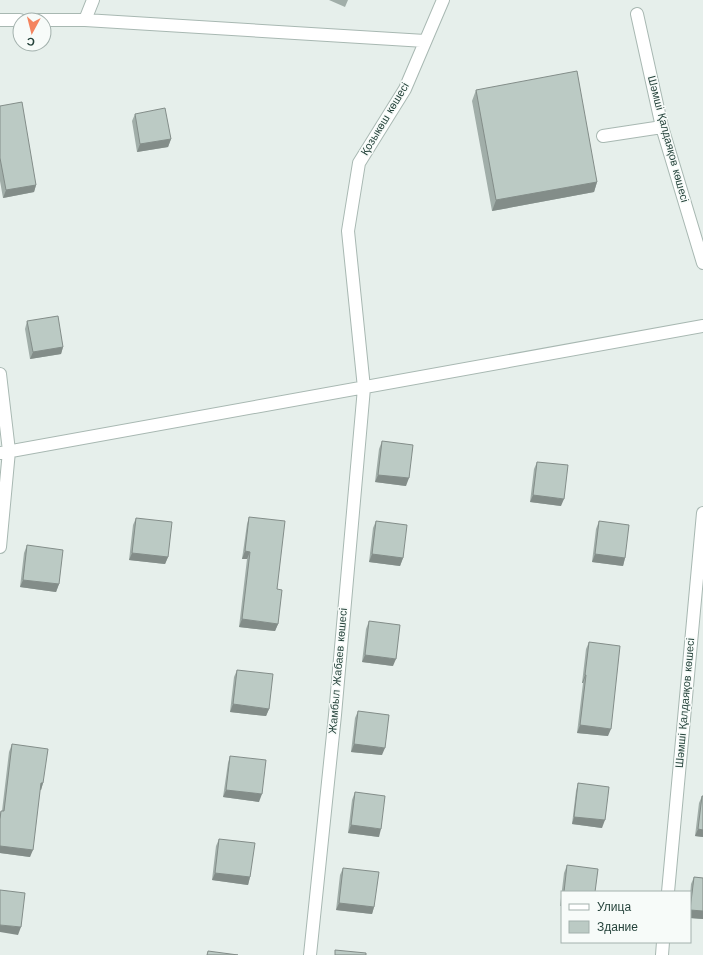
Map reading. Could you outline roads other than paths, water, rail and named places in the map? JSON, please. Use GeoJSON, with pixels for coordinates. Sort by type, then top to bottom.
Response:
{"type":"FeatureCollection","features":[{"type":"Feature","properties":{"kind":"street"},"geometry":{"type":"LineString","coordinates":[[86,20],[93,0]]}},
{"type":"Feature","properties":{"kind":"street","name":"Қозыкөш көшесі"},"geometry":{"type":"LineString","coordinates":[[364,388],[348,231],[359,163],[405,89],[443,0]]}},
{"type":"Feature","properties":{"kind":"street","name":"Шәмші Қалдаяқов көшесі"},"geometry":{"type":"LineString","coordinates":[[637,14],[662,127],[703,263]]}},
{"type":"Feature","properties":{"kind":"street"},"geometry":{"type":"LineString","coordinates":[[0,20],[12,20]]}},
{"type":"Feature","properties":{"kind":"street"},"geometry":{"type":"LineString","coordinates":[[52,20],[86,20],[425,41]]}},
{"type":"Feature","properties":{"kind":"street"},"geometry":{"type":"LineString","coordinates":[[603,136],[662,127]]}},
{"type":"Feature","properties":{"kind":"street"},"geometry":{"type":"LineString","coordinates":[[5,452],[703,326]]}},
{"type":"Feature","properties":{"kind":"street"},"geometry":{"type":"LineString","coordinates":[[0,374],[5,452],[0,548]]}},
{"type":"Feature","properties":{"kind":"street","name":"Жамбыл Жабаев көшесі"},"geometry":{"type":"LineString","coordinates":[[310,955],[335,715],[364,388]]}},
{"type":"Feature","properties":{"kind":"street","name":"Шәмші Қалдаяқов көшесі"},"geometry":{"type":"LineString","coordinates":[[668,891],[703,514]]}},
{"type":"Feature","properties":{"kind":"street"},"geometry":{"type":"LineString","coordinates":[[662,955],[663,943]]}}]}
